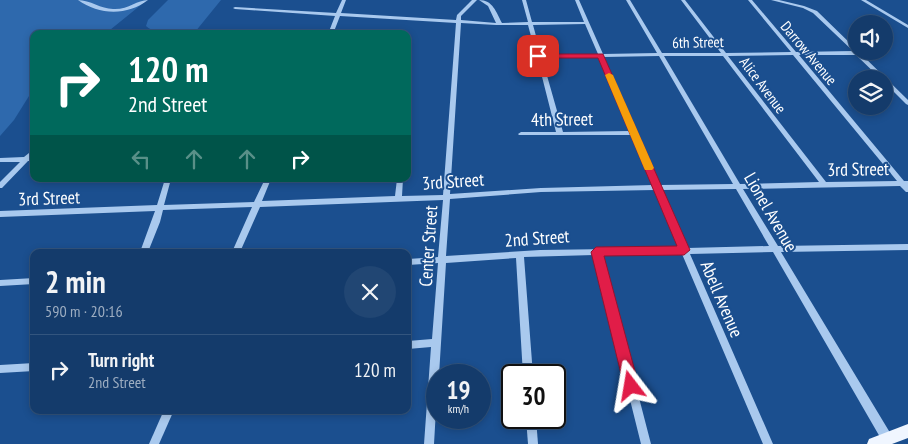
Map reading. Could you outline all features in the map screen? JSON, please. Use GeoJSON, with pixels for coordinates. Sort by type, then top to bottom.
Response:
{"type":"FeatureCollection","features":[{"type":"Feature","properties":{"kind":"main road"},"geometry":{"type":"LineString","coordinates":[[881,442],[908,432]]}},
{"type":"Feature","properties":{"kind":"street"},"geometry":{"type":"LineString","coordinates":[[80,0],[108,12],[129,9],[146,0]]}},
{"type":"Feature","properties":{"kind":"street"},"geometry":{"type":"LineString","coordinates":[[332,30],[344,0]]}},
{"type":"Feature","properties":{"kind":"street"},"geometry":{"type":"LineString","coordinates":[[458,21],[459,16],[475,0]]}},
{"type":"Feature","properties":{"kind":"street"},"geometry":{"type":"LineString","coordinates":[[482,0],[490,4],[500,24]]}},
{"type":"Feature","properties":{"kind":"street"},"geometry":{"type":"LineString","coordinates":[[524,0],[560,134]]}},
{"type":"Feature","properties":{"kind":"street","name":"Abell Avenue"},"geometry":{"type":"LineString","coordinates":[[577,0],[768,444]]}},
{"type":"Feature","properties":{"kind":"street","name":"Lionel Avenue"},"geometry":{"type":"LineString","coordinates":[[628,0],[775,249],[881,442]]}},
{"type":"Feature","properties":{"kind":"street","name":"Alice Avenue"},"geometry":{"type":"LineString","coordinates":[[683,0],[824,184]]}},
{"type":"Feature","properties":{"kind":"street","name":"Darrow Avenue"},"geometry":{"type":"LineString","coordinates":[[750,0],[793,54],[905,183],[908,190]]}},
{"type":"Feature","properties":{"kind":"street"},"geometry":{"type":"LineString","coordinates":[[773,0],[804,7],[815,12],[848,44]]}},
{"type":"Feature","properties":{"kind":"street"},"geometry":{"type":"LineString","coordinates":[[863,0],[908,27]]}},
{"type":"Feature","properties":{"kind":"street"},"geometry":{"type":"LineString","coordinates":[[235,8],[500,24],[587,23]]}},
{"type":"Feature","properties":{"kind":"street","name":"Center Street"},"geometry":{"type":"LineString","coordinates":[[430,444],[435,344],[458,21]]}},
{"type":"Feature","properties":{"kind":"street","name":"6th Street"},"geometry":{"type":"LineString","coordinates":[[538,56],[848,53]]}},
{"type":"Feature","properties":{"kind":"street"},"geometry":{"type":"LineString","coordinates":[[864,60],[875,70]]}},
{"type":"Feature","properties":{"kind":"street"},"geometry":{"type":"LineString","coordinates":[[893,88],[908,103]]}},
{"type":"Feature","properties":{"kind":"street","name":"4th Street"},"geometry":{"type":"LineString","coordinates":[[521,134],[633,133]]}},
{"type":"Feature","properties":{"kind":"street"},"geometry":{"type":"LineString","coordinates":[[0,186],[30,154]]}},
{"type":"Feature","properties":{"kind":"street"},"geometry":{"type":"LineString","coordinates":[[0,160],[30,159]]}},
{"type":"Feature","properties":{"kind":"street"},"geometry":{"type":"LineString","coordinates":[[145,249],[156,222],[158,208],[167,182]]}},
{"type":"Feature","properties":{"kind":"street"},"geometry":{"type":"LineString","coordinates":[[237,249],[267,182]]}},
{"type":"Feature","properties":{"kind":"street"},"geometry":{"type":"LineString","coordinates":[[398,199],[400,182]]}},
{"type":"Feature","properties":{"kind":"street","name":"3rd Street"},"geometry":{"type":"LineString","coordinates":[[0,214],[446,197],[512,191],[905,183]]}},
{"type":"Feature","properties":{"kind":"street","name":"2nd Street"},"geometry":{"type":"LineString","coordinates":[[411,262],[520,256],[540,253],[908,246]]}},
{"type":"Feature","properties":{"kind":"street"},"geometry":{"type":"LineString","coordinates":[[596,252],[646,444]]}},
{"type":"Feature","properties":{"kind":"street"},"geometry":{"type":"LineString","coordinates":[[520,256],[527,364]]}},
{"type":"Feature","properties":{"kind":"street"},"geometry":{"type":"LineString","coordinates":[[0,282],[30,281]]}},
{"type":"Feature","properties":{"kind":"street"},"geometry":{"type":"LineString","coordinates":[[411,345],[435,344]]}},
{"type":"Feature","properties":{"kind":"street"},"geometry":{"type":"LineString","coordinates":[[0,369],[30,367]]}},
{"type":"Feature","properties":{"kind":"street"},"geometry":{"type":"LineString","coordinates":[[154,444],[167,414]]}},
{"type":"Feature","properties":{"kind":"street"},"geometry":{"type":"LineString","coordinates":[[532,429],[533,444]]}},
{"type":"Feature","properties":{"kind":"shaded area"},"geometry":{"type":"Polygon","coordinates":[[[0,0],[147,0],[110,30],[30,30],[30,94],[14,120],[0,136],[0,0]]]}},
{"type":"Feature","properties":{"kind":"shaded area"},"geometry":{"type":"Polygon","coordinates":[[[168,0],[221,0],[197,30],[153,30],[146,26],[148,20],[168,0]]]}},
{"type":"Feature","properties":{"kind":"slow traffic"},"geometry":{"type":"LineString","coordinates":[[609,75],[649,168]]}},
{"type":"Feature","properties":{"kind":"route"},"geometry":{"type":"LineString","coordinates":[[538,56],[601,55],[684,250],[596,252],[631,386]]}}]}
